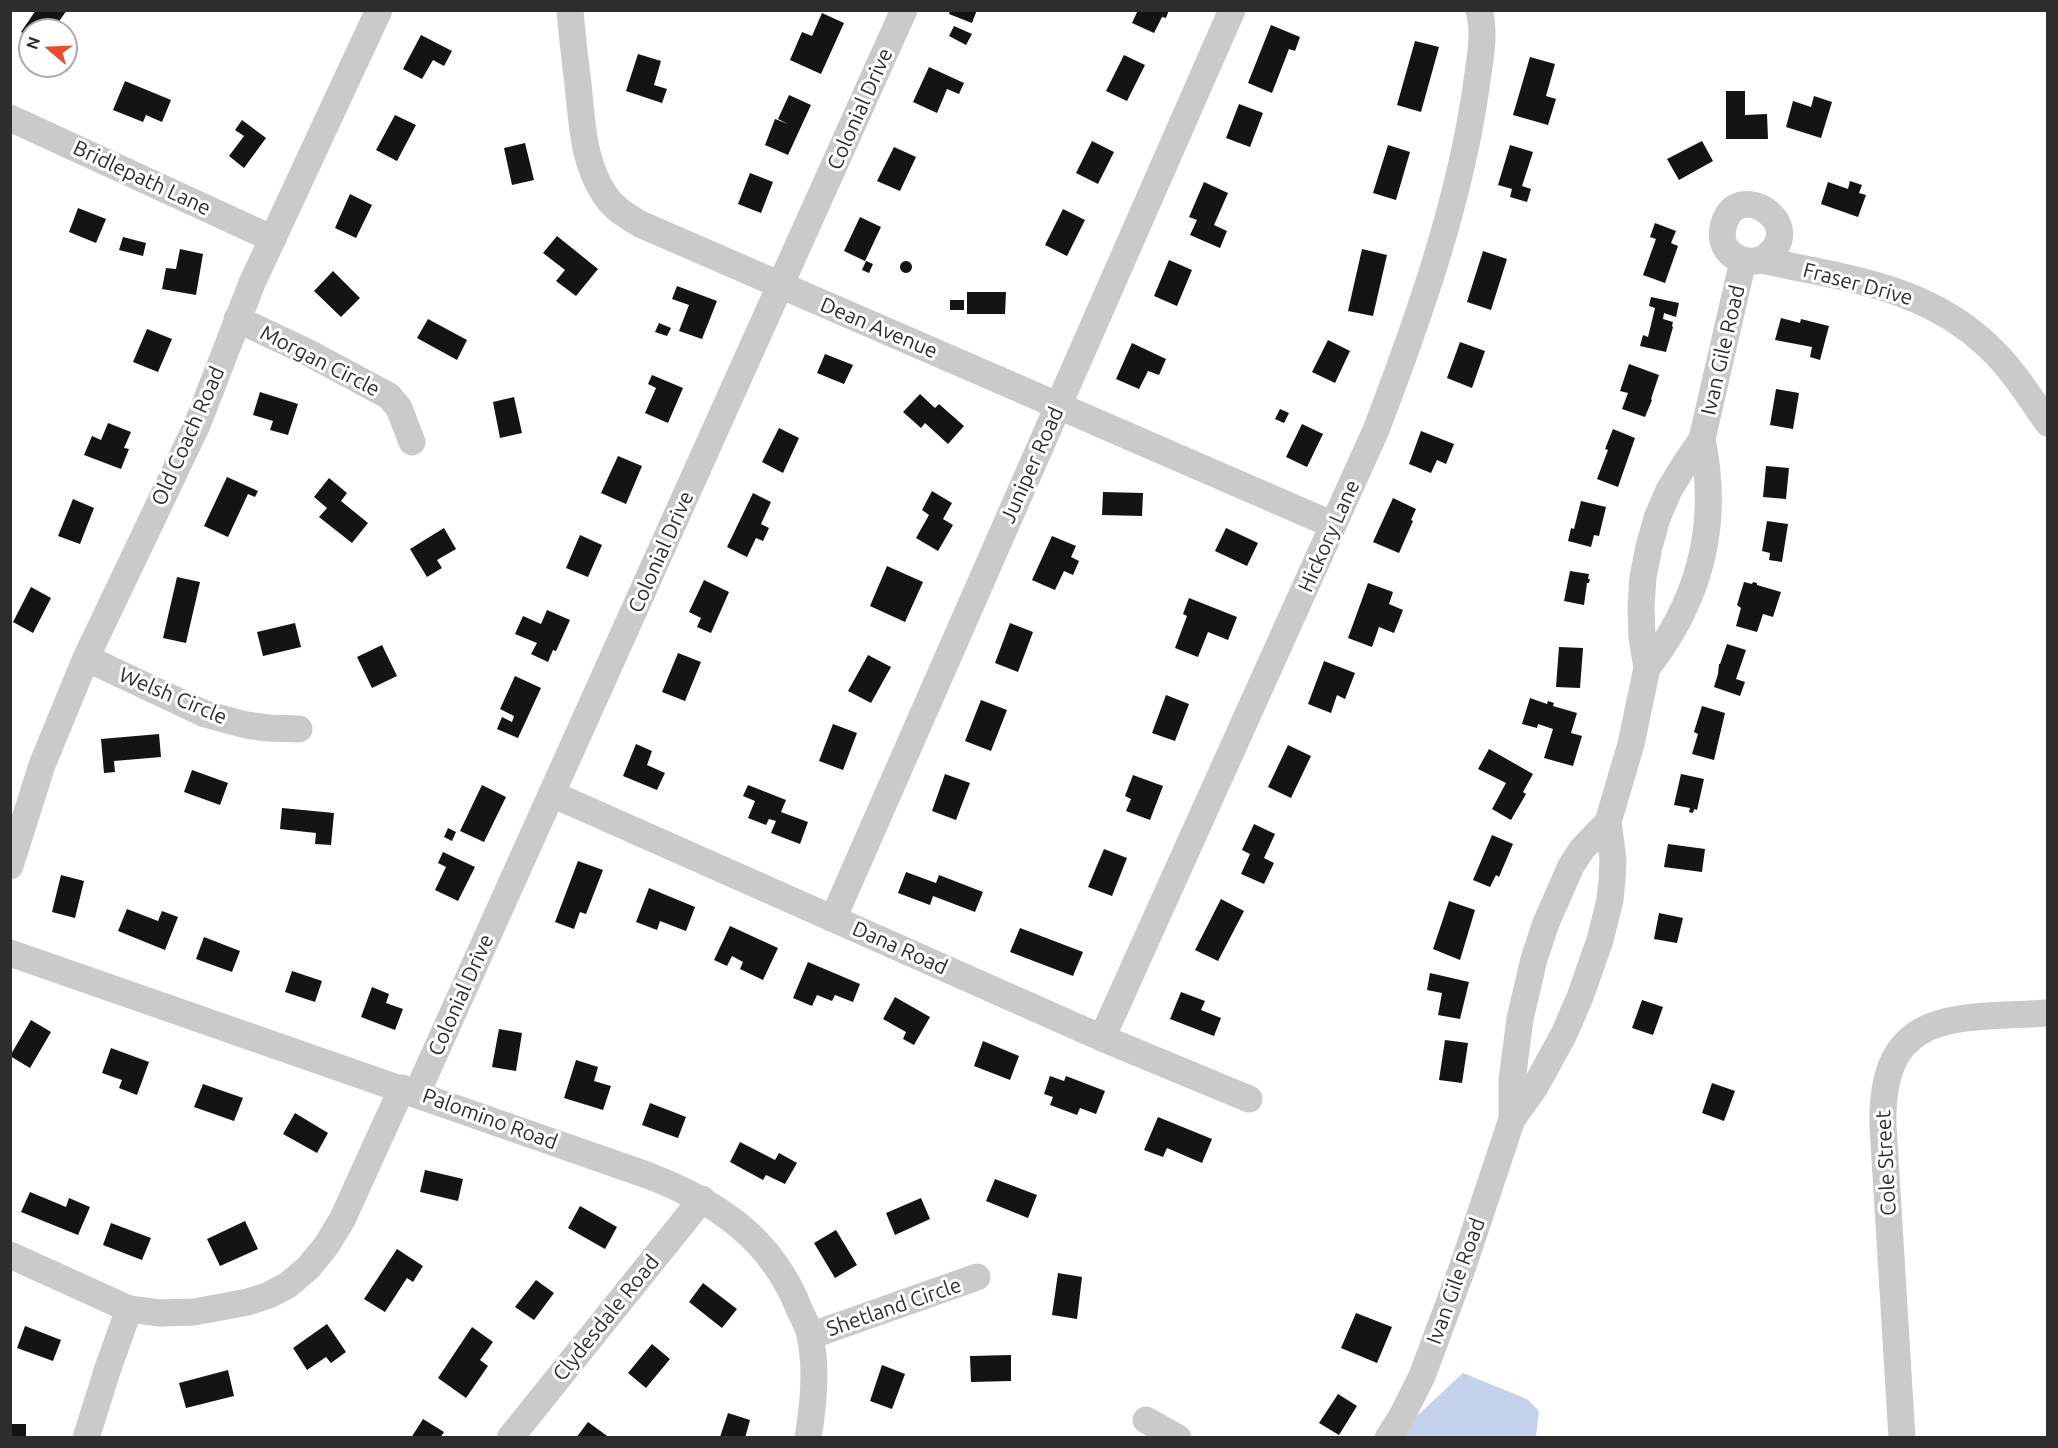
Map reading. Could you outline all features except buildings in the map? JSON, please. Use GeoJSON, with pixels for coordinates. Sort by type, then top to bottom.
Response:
{"type":"FeatureCollection","features":[{"type":"Feature","properties":{"kind":"street","name":"Old Coach Road"},"geometry":{"type":"LineString","coordinates":[[10,866],[39,774],[86,658],[197,425],[237,319],[378,10]]}},
{"type":"Feature","properties":{"kind":"street","name":"Dean Avenue"},"geometry":{"type":"LineString","coordinates":[[570,10],[583,134],[595,177],[605,196],[620,212],[640,224],[1334,525]]}},
{"type":"Feature","properties":{"kind":"street","name":"Colonial Drive"},"geometry":{"type":"LineString","coordinates":[[10,1255],[129,1309],[160,1313],[194,1312],[248,1302],[288,1285],[308,1268],[326,1246],[410,1091],[552,794],[904,10]]}},
{"type":"Feature","properties":{"kind":"street","name":"Juniper Road"},"geometry":{"type":"LineString","coordinates":[[833,919],[1232,10]]}},
{"type":"Feature","properties":{"kind":"street","name":"Hickory Lane"},"geometry":{"type":"LineString","coordinates":[[1102,1038],[1334,525],[1376,430],[1402,361],[1426,292],[1472,117],[1482,31],[1479,10]]}},
{"type":"Feature","properties":{"kind":"street","name":"Bridlepath Lane"},"geometry":{"type":"LineString","coordinates":[[10,118],[273,239]]}},
{"type":"Feature","properties":{"kind":"street","name":"Fraser Drive"},"geometry":{"type":"LineString","coordinates":[[1752,260],[1901,291],[1933,306],[1976,335],[1993,350],[2048,423]]}},
{"type":"Feature","properties":{"kind":"street","name":"Ivan Gile Road"},"geometry":{"type":"LineString","coordinates":[[1388,1437],[1402,1416],[1422,1376],[1463,1266],[1512,1119],[1535,1088],[1556,1051],[1594,959],[1605,920],[1612,880],[1613,859],[1608,822],[1629,752],[1647,668],[1642,638],[1641,608],[1643,577],[1649,547],[1670,490],[1684,464],[1702,439],[1752,260]]}},
{"type":"Feature","properties":{"kind":"street","name":"Morgan Circle"},"geometry":{"type":"LineString","coordinates":[[237,319],[307,352],[389,396],[399,408],[412,442]]}},
{"type":"Feature","properties":{"kind":"street","name":"Ivan Gile Road"},"geometry":{"type":"LineString","coordinates":[[1647,668],[1666,644],[1681,617],[1693,589],[1701,560],[1707,530],[1709,500],[1708,470],[1702,439]]}},
{"type":"Feature","properties":{"kind":"street","name":"Welsh Circle"},"geometry":{"type":"LineString","coordinates":[[86,658],[205,714],[246,725],[299,729]]}},
{"type":"Feature","properties":{"kind":"street","name":"Dana Road"},"geometry":{"type":"LineString","coordinates":[[552,794],[1102,1038],[1249,1099]]}},
{"type":"Feature","properties":{"kind":"street","name":"Ivan Gile Road"},"geometry":{"type":"LineString","coordinates":[[1512,1119],[1512,1080],[1517,1038],[1524,1000],[1540,941],[1570,866],[1582,849],[1608,822]]}},
{"type":"Feature","properties":{"kind":"street","name":"Palomino Road"},"geometry":{"type":"LineString","coordinates":[[10,953],[647,1175],[702,1199],[730,1218],[770,1256],[794,1294],[810,1336],[812,1395],[808,1437]]}},
{"type":"Feature","properties":{"kind":"street","name":"Cole Street"},"geometry":{"type":"LineString","coordinates":[[1902,1437],[1883,1126],[1884,1090],[1889,1072],[1897,1055],[1909,1041],[1923,1029],[1932,1025],[1957,1019],[2048,1013]]}},
{"type":"Feature","properties":{"kind":"street","name":"Clydesdale Road"},"geometry":{"type":"LineString","coordinates":[[510,1437],[702,1199]]}},
{"type":"Feature","properties":{"kind":"street","name":"Shetland Circle"},"geometry":{"type":"LineString","coordinates":[[810,1336],[978,1277]]}},
{"type":"Feature","properties":{"kind":"street"},"geometry":{"type":"LineString","coordinates":[[86,1437],[129,1309]]}},
{"type":"Feature","properties":{"kind":"street"},"geometry":{"type":"LineString","coordinates":[[1146,1420],[1178,1437]]}},
{"type":"Feature","properties":{"kind":"water"},"geometry":{"type":"Polygon","coordinates":[[[1463,1373],[1527,1399],[1539,1411],[1536,1437],[1399,1438],[1405,1427],[1463,1373]]]}}]}
